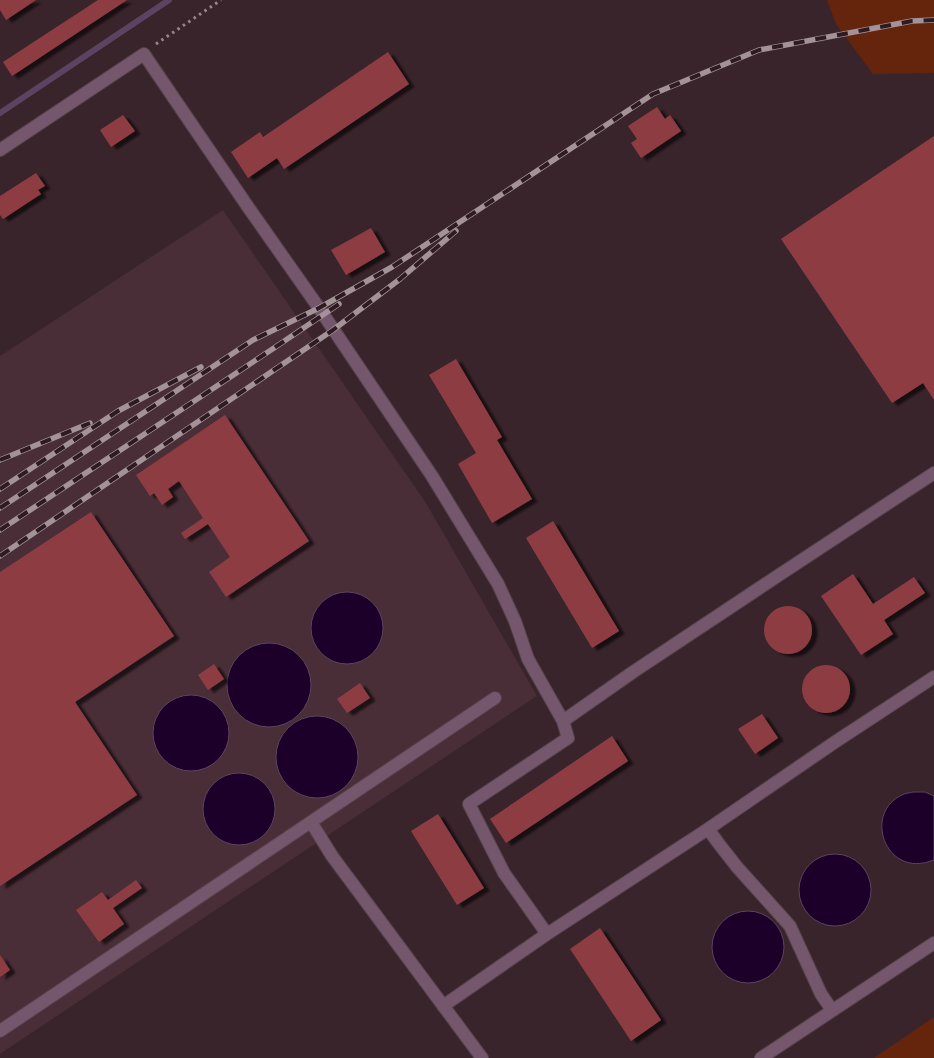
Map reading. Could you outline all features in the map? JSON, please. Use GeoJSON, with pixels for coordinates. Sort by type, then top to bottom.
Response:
{"type":"FeatureCollection","features":[{"type":"Feature","properties":{"kind":"lane"},"geometry":{"type":"LineString","coordinates":[[0,150],[144,54],[432,476],[498,584],[515,621],[528,659],[563,721],[568,738],[469,804],[504,873],[547,934]]}},
{"type":"Feature","properties":{"kind":"lane"},"geometry":{"type":"LineString","coordinates":[[563,721],[633,672],[934,473]]}},
{"type":"Feature","properties":{"kind":"lane"},"geometry":{"type":"LineString","coordinates":[[443,1006],[547,934],[708,829],[934,677]]}},
{"type":"Feature","properties":{"kind":"lane"},"geometry":{"type":"LineString","coordinates":[[0,1031],[495,698]]}},
{"type":"Feature","properties":{"kind":"lane"},"geometry":{"type":"LineString","coordinates":[[311,822],[332,856],[482,1058]]}},
{"type":"Feature","properties":{"kind":"lane"},"geometry":{"type":"LineString","coordinates":[[708,829],[737,867],[790,926],[822,994],[832,1010]]}},
{"type":"Feature","properties":{"kind":"lane"},"geometry":{"type":"LineString","coordinates":[[761,1058],[934,943]]}},
{"type":"Feature","properties":{"kind":"path"},"geometry":{"type":"LineString","coordinates":[[144,54],[221,0]]}},
{"type":"Feature","properties":{"kind":"shaded area"},"geometry":{"type":"Polygon","coordinates":[[[827,0],[934,0],[934,73],[873,74],[836,24],[827,0]]]}},
{"type":"Feature","properties":{"kind":"shaded area"},"geometry":{"type":"Polygon","coordinates":[[[223,210],[426,503],[537,696],[0,1054],[0,356],[223,210]]]}},
{"type":"Feature","properties":{"kind":"shaded area"},"geometry":{"type":"Polygon","coordinates":[[[347,592],[367,598],[377,608],[383,628],[377,648],[367,658],[347,664],[327,658],[317,648],[311,628],[317,608],[327,598],[347,592]]]}},
{"type":"Feature","properties":{"kind":"shaded area"},"geometry":{"type":"Polygon","coordinates":[[[269,643],[292,650],[304,662],[311,685],[304,708],[292,720],[269,727],[246,720],[234,708],[227,685],[234,662],[246,650],[269,643]]]}},
{"type":"Feature","properties":{"kind":"shaded area"},"geometry":{"type":"Polygon","coordinates":[[[191,695],[205,698],[218,706],[226,719],[229,733],[226,747],[218,760],[205,768],[191,771],[177,768],[164,760],[156,747],[153,733],[156,719],[164,706],[177,698],[191,695]]]}},
{"type":"Feature","properties":{"kind":"shaded area"},"geometry":{"type":"Polygon","coordinates":[[[317,716],[333,720],[346,728],[354,741],[358,757],[354,773],[346,786],[333,794],[317,798],[301,794],[288,786],[280,773],[276,757],[280,741],[288,728],[301,720],[317,716]]]}},
{"type":"Feature","properties":{"kind":"shaded area"},"geometry":{"type":"Polygon","coordinates":[[[239,773],[259,779],[269,789],[275,809],[269,829],[259,839],[239,845],[219,839],[209,829],[203,809],[209,789],[219,779],[239,773]]]}},
{"type":"Feature","properties":{"kind":"shaded area"},"geometry":{"type":"Polygon","coordinates":[[[925,792],[934,796],[934,860],[924,863],[909,863],[898,858],[889,849],[884,838],[882,826],[884,814],[891,803],[903,794],[925,792]]]}},
{"type":"Feature","properties":{"kind":"shaded area"},"geometry":{"type":"Polygon","coordinates":[[[835,854],[855,860],[865,870],[871,890],[865,910],[855,920],[835,926],[815,920],[805,910],[799,890],[805,870],[815,860],[835,854]]]}},
{"type":"Feature","properties":{"kind":"shaded area"},"geometry":{"type":"Polygon","coordinates":[[[748,911],[768,917],[778,927],[784,947],[778,967],[768,977],[748,983],[728,977],[718,967],[712,947],[718,927],[728,917],[748,911]]]}},
{"type":"Feature","properties":{"kind":"shaded area"},"geometry":{"type":"Polygon","coordinates":[[[934,1017],[934,1058],[874,1058],[934,1017]]]}},
{"type":"Feature","properties":{"kind":"building"},"geometry":{"type":"Polygon","coordinates":[[[0,0],[36,0],[6,20],[0,10],[0,0]]]}},
{"type":"Feature","properties":{"kind":"building"},"geometry":{"type":"Polygon","coordinates":[[[98,0],[127,0],[12,76],[3,62],[98,0]]]}},
{"type":"Feature","properties":{"kind":"building"},"geometry":{"type":"Polygon","coordinates":[[[388,52],[409,84],[284,169],[277,158],[248,178],[231,152],[260,132],[263,137],[388,52]]]}},
{"type":"Feature","properties":{"kind":"building"},"geometry":{"type":"Polygon","coordinates":[[[657,107],[665,119],[670,115],[681,131],[641,158],[631,143],[637,139],[628,126],[657,107]]]}},
{"type":"Feature","properties":{"kind":"building"},"geometry":{"type":"Polygon","coordinates":[[[123,115],[135,131],[111,147],[100,130],[123,115]]]}},
{"type":"Feature","properties":{"kind":"building"},"geometry":{"type":"Polygon","coordinates":[[[934,136],[934,400],[923,383],[892,403],[781,239],[934,136]]]}},
{"type":"Feature","properties":{"kind":"building"},"geometry":{"type":"Polygon","coordinates":[[[36,173],[45,186],[38,190],[41,194],[3,219],[0,215],[0,196],[36,173]]]}},
{"type":"Feature","properties":{"kind":"building"},"geometry":{"type":"Polygon","coordinates":[[[371,228],[385,252],[346,275],[331,250],[371,228]]]}},
{"type":"Feature","properties":{"kind":"building"},"geometry":{"type":"Polygon","coordinates":[[[456,359],[502,437],[497,440],[532,499],[492,523],[458,464],[476,453],[429,375],[456,359]]]}},
{"type":"Feature","properties":{"kind":"building"},"geometry":{"type":"Polygon","coordinates":[[[225,415],[309,541],[226,597],[209,572],[230,557],[208,524],[185,539],[181,533],[203,518],[179,481],[168,489],[173,497],[162,505],[154,493],[150,496],[136,475],[225,415]]]}},
{"type":"Feature","properties":{"kind":"building"},"geometry":{"type":"Polygon","coordinates":[[[91,512],[174,636],[75,702],[137,795],[0,886],[0,572],[91,512]]]}},
{"type":"Feature","properties":{"kind":"building"},"geometry":{"type":"Polygon","coordinates":[[[553,521],[619,631],[592,648],[526,538],[553,521]]]}},
{"type":"Feature","properties":{"kind":"building"},"geometry":{"type":"Polygon","coordinates":[[[853,574],[873,604],[914,577],[925,593],[884,620],[893,634],[861,655],[821,596],[853,574]]]}},
{"type":"Feature","properties":{"kind":"building"},"geometry":{"type":"Polygon","coordinates":[[[788,606],[797,608],[805,613],[810,621],[812,630],[810,639],[805,647],[797,652],[788,654],[779,652],[771,647],[766,639],[764,630],[766,621],[771,613],[779,608],[788,606]]]}},
{"type":"Feature","properties":{"kind":"building"},"geometry":{"type":"Polygon","coordinates":[[[214,664],[224,679],[208,690],[198,675],[214,664]]]}},
{"type":"Feature","properties":{"kind":"building"},"geometry":{"type":"Polygon","coordinates":[[[826,665],[835,667],[843,672],[848,680],[850,689],[848,698],[843,706],[835,711],[826,713],[817,711],[809,706],[804,698],[802,689],[804,680],[809,672],[817,667],[826,665]]]}},
{"type":"Feature","properties":{"kind":"building"},"geometry":{"type":"Polygon","coordinates":[[[360,683],[370,698],[347,713],[337,699],[360,683]]]}},
{"type":"Feature","properties":{"kind":"building"},"geometry":{"type":"Polygon","coordinates":[[[762,714],[778,738],[755,754],[738,729],[762,714]]]}},
{"type":"Feature","properties":{"kind":"building"},"geometry":{"type":"Polygon","coordinates":[[[612,736],[628,761],[506,843],[490,819],[612,736]]]}},
{"type":"Feature","properties":{"kind":"building"},"geometry":{"type":"Polygon","coordinates":[[[438,814],[484,888],[457,905],[411,831],[438,814]]]}},
{"type":"Feature","properties":{"kind":"building"},"geometry":{"type":"Polygon","coordinates":[[[136,880],[142,888],[113,908],[124,924],[99,942],[76,910],[102,892],[108,900],[136,880]]]}},
{"type":"Feature","properties":{"kind":"building"},"geometry":{"type":"Polygon","coordinates":[[[600,928],[661,1020],[631,1041],[570,949],[600,928]]]}},
{"type":"Feature","properties":{"kind":"building"},"geometry":{"type":"Polygon","coordinates":[[[0,955],[10,970],[0,977],[0,955]]]}},
{"type":"Feature","properties":{"kind":"waterway"},"geometry":{"type":"LineString","coordinates":[[0,113],[169,0]]}},
{"type":"Feature","properties":{"kind":"railway"},"geometry":{"type":"LineString","coordinates":[[0,508],[253,340],[319,308],[392,267],[653,94],[759,50],[912,21],[934,20]]}},
{"type":"Feature","properties":{"kind":"railway"},"geometry":{"type":"LineString","coordinates":[[0,556],[333,330],[400,279],[456,231]]}},
{"type":"Feature","properties":{"kind":"railway"},"geometry":{"type":"LineString","coordinates":[[0,530],[339,304]]}},
{"type":"Feature","properties":{"kind":"railway"},"geometry":{"type":"LineString","coordinates":[[0,489],[118,411],[201,367]]}},
{"type":"Feature","properties":{"kind":"railway"},"geometry":{"type":"LineString","coordinates":[[0,460],[90,423]]}}]}
